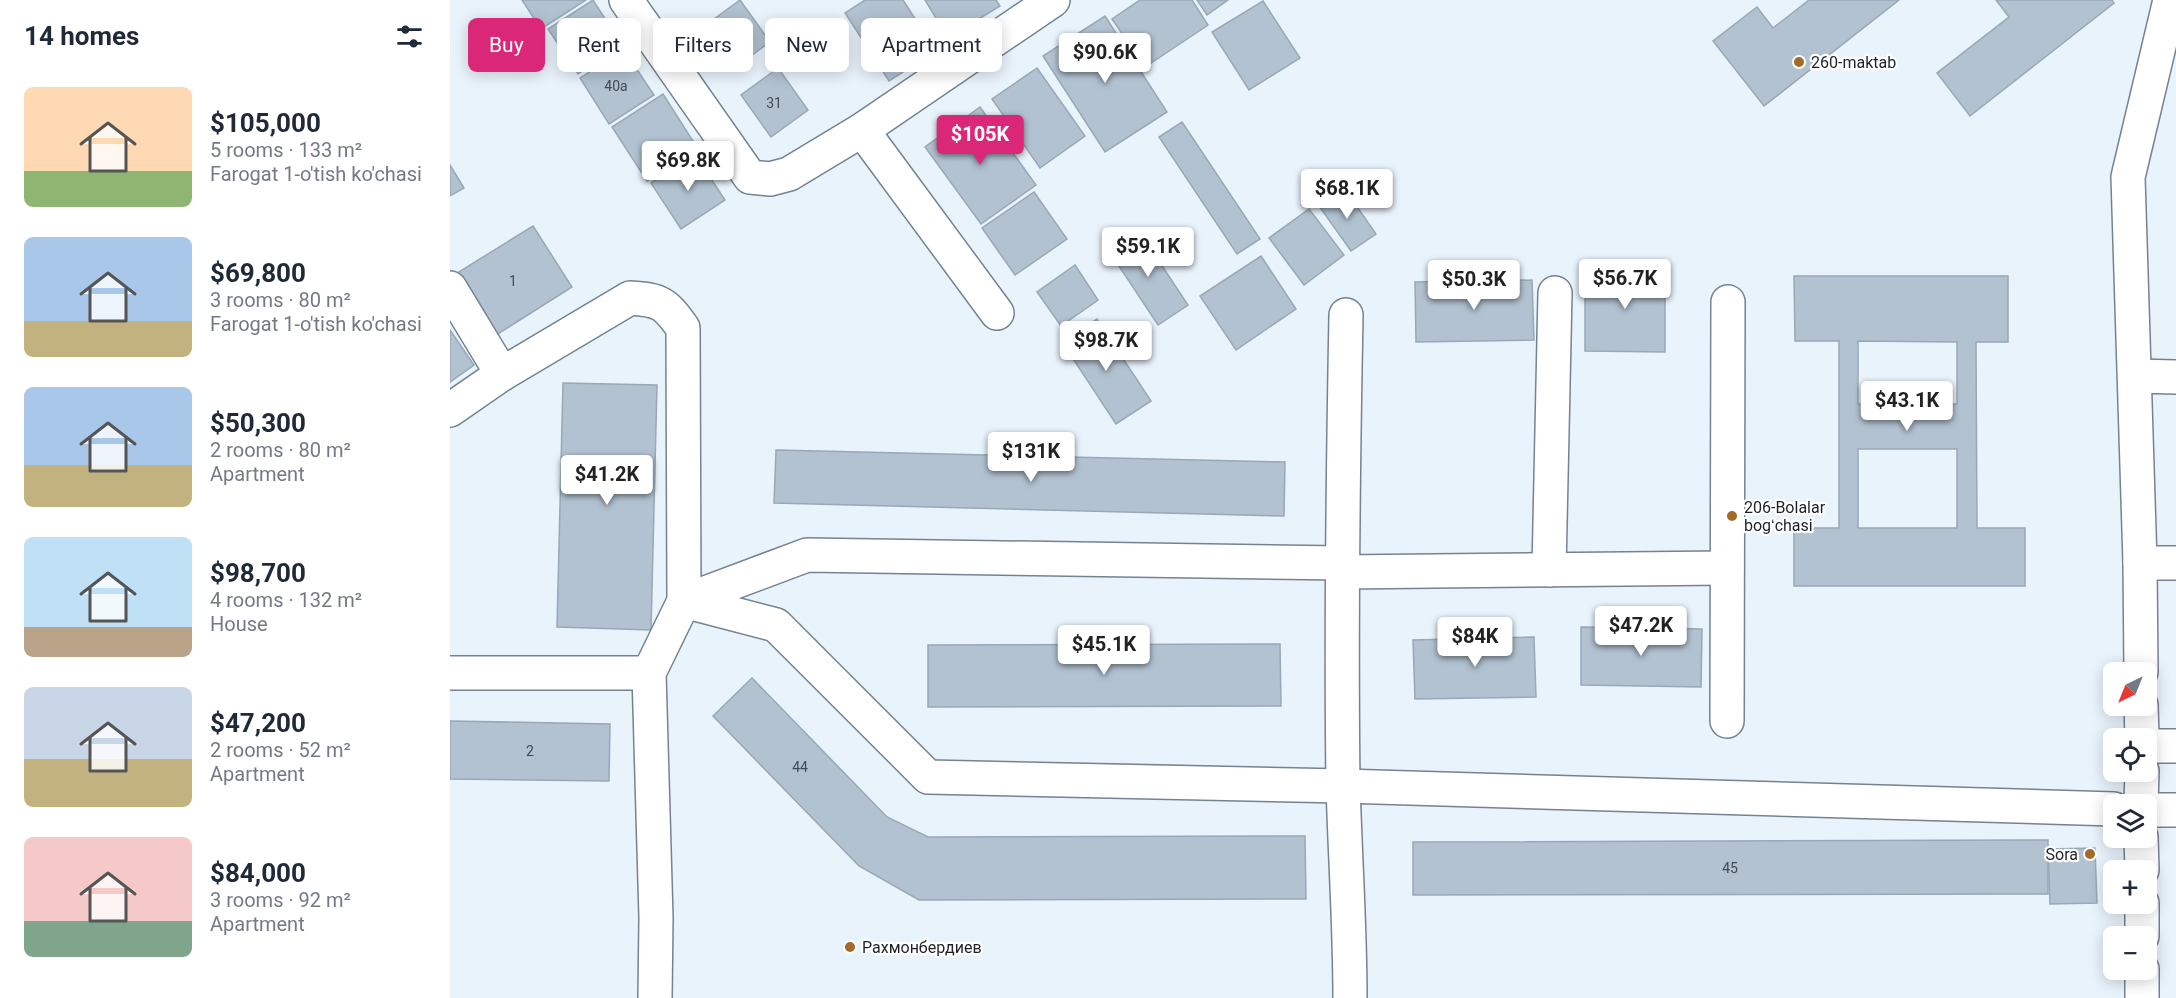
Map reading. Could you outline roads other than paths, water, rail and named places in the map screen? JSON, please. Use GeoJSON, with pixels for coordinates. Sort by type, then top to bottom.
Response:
{"type":"FeatureCollection","features":[{"type":"Feature","properties":{"kind":"street"},"geometry":{"type":"LineString","coordinates":[[626,0],[750,177],[770,179],[789,174],[862,130],[1053,0]]}},
{"type":"Feature","properties":{"kind":"street"},"geometry":{"type":"LineString","coordinates":[[2141,662],[2128,177],[2170,0]]}},
{"type":"Feature","properties":{"kind":"street"},"geometry":{"type":"LineString","coordinates":[[862,130],[997,313]]}},
{"type":"Feature","properties":{"kind":"street"},"geometry":{"type":"LineString","coordinates":[[450,288],[502,374]]}},
{"type":"Feature","properties":{"kind":"street"},"geometry":{"type":"LineString","coordinates":[[1549,570],[1555,293]]}},
{"type":"Feature","properties":{"kind":"street"},"geometry":{"type":"LineString","coordinates":[[450,410],[502,374],[630,298],[654,299],[670,310],[683,328],[684,601],[649,673],[656,918],[655,998]]}},
{"type":"Feature","properties":{"kind":"street"},"geometry":{"type":"LineString","coordinates":[[1727,721],[1728,302]]}},
{"type":"Feature","properties":{"kind":"street"},"geometry":{"type":"LineString","coordinates":[[1346,315],[1342,568],[1343,786],[1350,931],[1350,998]]}},
{"type":"Feature","properties":{"kind":"street"},"geometry":{"type":"LineString","coordinates":[[2135,376],[2176,377]]}},
{"type":"Feature","properties":{"kind":"street"},"geometry":{"type":"LineString","coordinates":[[684,601],[807,555],[1342,568],[1549,570],[1728,568]]}},
{"type":"Feature","properties":{"kind":"street"},"geometry":{"type":"LineString","coordinates":[[2140,563],[2176,563]]}},
{"type":"Feature","properties":{"kind":"street"},"geometry":{"type":"LineString","coordinates":[[684,601],[776,625],[928,777],[1343,786],[2103,809]]}},
{"type":"Feature","properties":{"kind":"street"},"geometry":{"type":"LineString","coordinates":[[450,673],[649,673]]}},
{"type":"Feature","properties":{"kind":"street"},"geometry":{"type":"LineString","coordinates":[[2157,747],[2176,746]]}},
{"type":"Feature","properties":{"kind":"street"},"geometry":{"type":"LineString","coordinates":[[2157,810],[2176,810]]}},
{"type":"Feature","properties":{"kind":"street"},"geometry":{"type":"LineString","coordinates":[[2142,980],[2142,998]]}},
{"type":"Feature","properties":{"kind":"place","name":"260-maktab"},"geometry":{"type":"Point","coordinates":[1799,62]}},
{"type":"Feature","properties":{"kind":"place","name":"206-Bolalar bogʻchasi"},"geometry":{"type":"Point","coordinates":[1732,516]}},
{"type":"Feature","properties":{"kind":"place","name":"Sora"},"geometry":{"type":"Point","coordinates":[2090,854]}},
{"type":"Feature","properties":{"kind":"place","name":"Рахмонбердиев"},"geometry":{"type":"Point","coordinates":[850,947]}}]}
